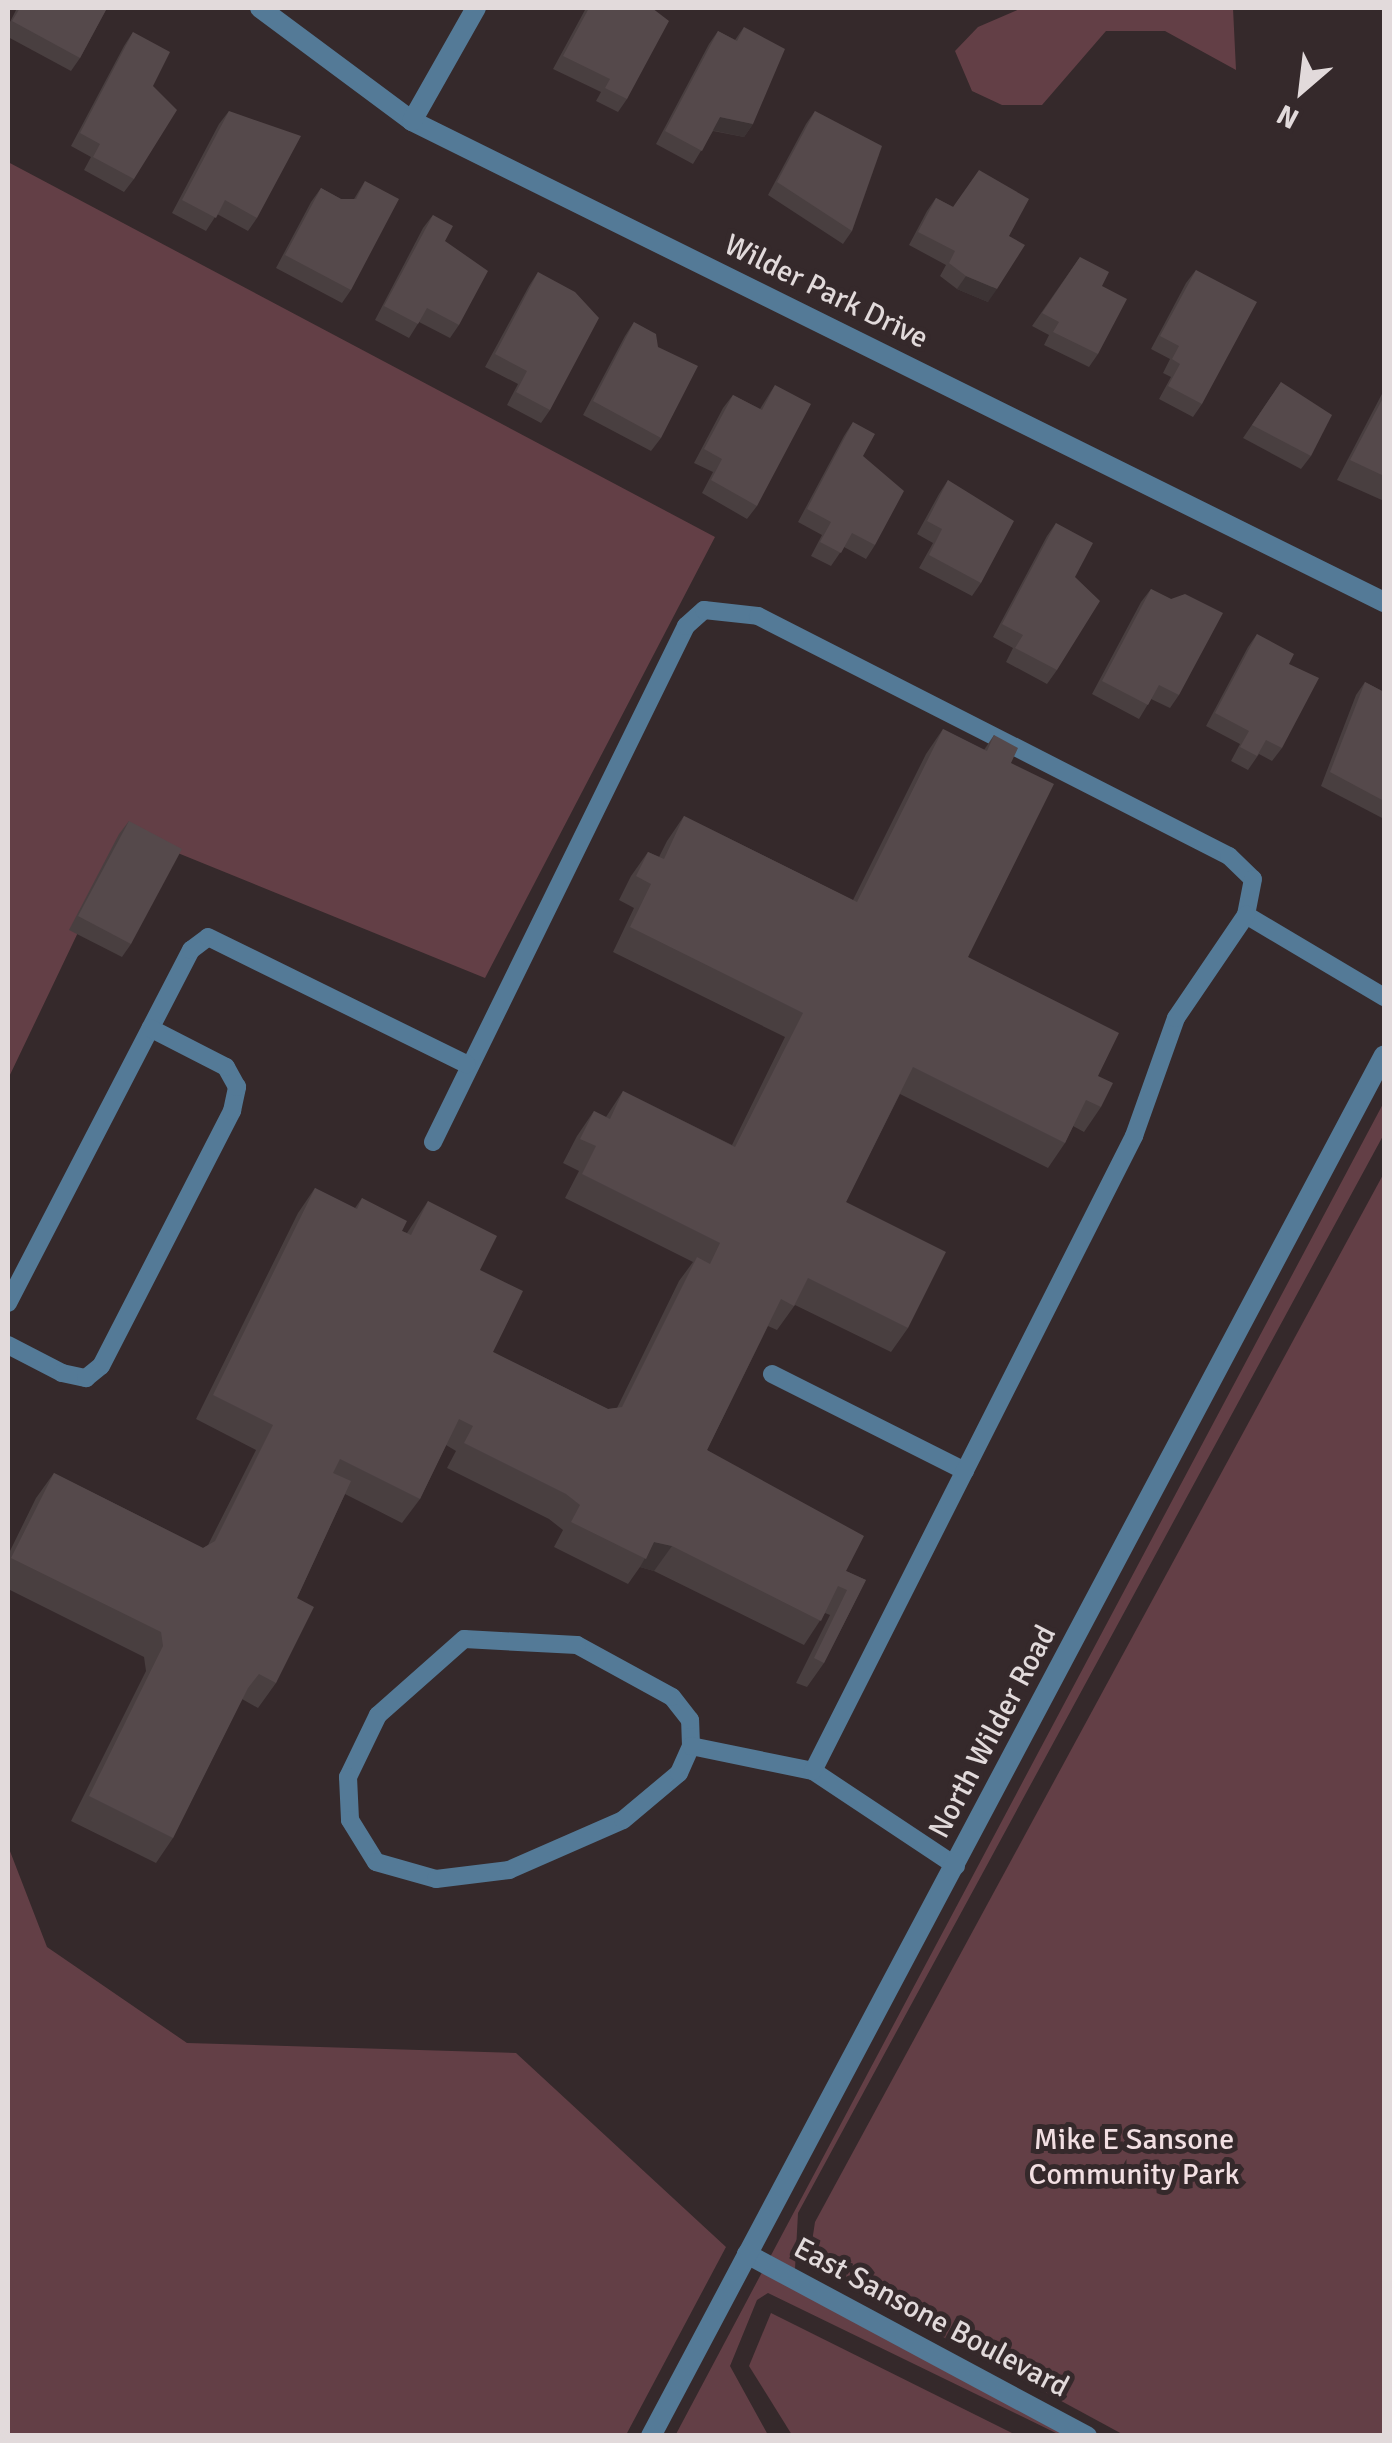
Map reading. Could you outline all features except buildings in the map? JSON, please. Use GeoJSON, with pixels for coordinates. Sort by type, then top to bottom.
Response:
{"type":"FeatureCollection","features":[{"type":"Feature","properties":{"kind":"street","name":"Wilder Park Drive"},"geometry":{"type":"LineString","coordinates":[[260,8],[412,121],[1384,602]]}},
{"type":"Feature","properties":{"kind":"street"},"geometry":{"type":"LineString","coordinates":[[412,121],[476,8]]}},
{"type":"Feature","properties":{"kind":"street","name":"North Wilder Road"},"geometry":{"type":"LineString","coordinates":[[651,2436],[1384,1055]]}},
{"type":"Feature","properties":{"kind":"street","name":"East Sansone Boulevard"},"geometry":{"type":"LineString","coordinates":[[747,2254],[1087,2436]]}},
{"type":"Feature","properties":{"kind":"lane"},"geometry":{"type":"LineString","coordinates":[[433,1142],[466,1064],[686,626],[704,610],[758,616],[1229,856],[1253,880],[1246,915],[1176,1018],[1134,1136],[813,1771]]}},
{"type":"Feature","properties":{"kind":"lane"},"geometry":{"type":"LineString","coordinates":[[1246,915],[1384,997]]}},
{"type":"Feature","properties":{"kind":"lane"},"geometry":{"type":"LineString","coordinates":[[8,1303],[191,950],[208,937],[466,1064]]}},
{"type":"Feature","properties":{"kind":"lane"},"geometry":{"type":"LineString","coordinates":[[8,1345],[86,1378],[101,1366],[232,1111],[237,1087],[226,1067],[150,1028]]}},
{"type":"Feature","properties":{"kind":"lane"},"geometry":{"type":"LineString","coordinates":[[772,1374],[965,1470]]}},
{"type":"Feature","properties":{"kind":"lane"},"geometry":{"type":"LineString","coordinates":[[464,1639],[577,1645],[672,1696],[690,1720],[691,1746],[680,1773],[623,1820],[509,1870],[436,1879],[376,1862],[350,1820],[348,1777],[378,1715],[464,1639]]}},
{"type":"Feature","properties":{"kind":"lane"},"geometry":{"type":"LineString","coordinates":[[691,1746],[813,1771],[956,1866]]}},
{"type":"Feature","properties":{"kind":"green space"},"geometry":{"type":"Polygon","coordinates":[[[1022,8],[1233,8],[1236,70],[1165,31],[1106,31],[1042,105],[1002,105],[972,91],[955,51],[978,27],[1022,8]]]}},
{"type":"Feature","properties":{"kind":"green space"},"geometry":{"type":"Polygon","coordinates":[[[8,162],[715,537],[485,978],[126,832],[8,1079],[8,162]]]}},
{"type":"Feature","properties":{"kind":"green space"},"geometry":{"type":"Polygon","coordinates":[[[1384,1102],[1384,1134],[798,2213],[795,2269],[1082,2435],[1060,2435],[768,2293],[757,2300],[730,2366],[768,2435],[675,2436],[1384,1102]]]}},
{"type":"Feature","properties":{"kind":"green space","name":"Mike E Sansone Community Park"},"geometry":{"type":"Polygon","coordinates":[[[1384,1173],[1384,2435],[1124,2435],[825,2273],[810,2255],[815,2222],[1384,1173]]]}},
{"type":"Feature","properties":{"kind":"green space"},"geometry":{"type":"Polygon","coordinates":[[[8,1846],[47,1947],[187,2043],[516,2053],[726,2247],[626,2435],[8,2435],[8,1846]]]}},
{"type":"Feature","properties":{"kind":"green space"},"geometry":{"type":"Polygon","coordinates":[[[771,2313],[1016,2435],[792,2435],[749,2366],[771,2313]]]}}]}
